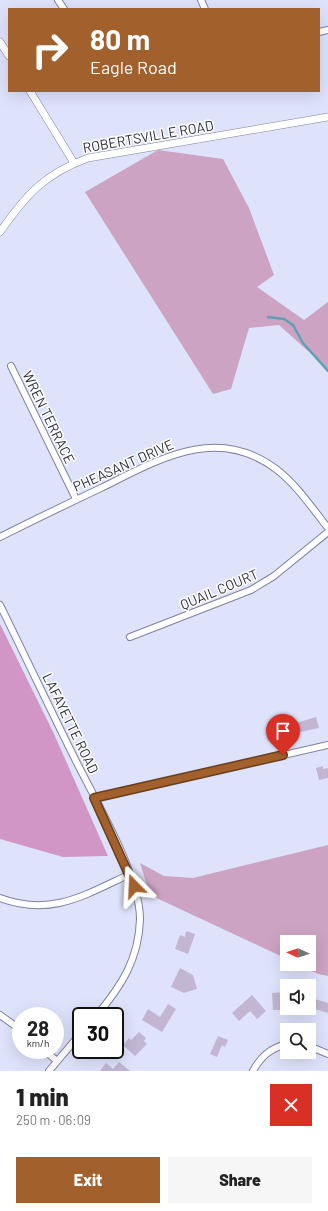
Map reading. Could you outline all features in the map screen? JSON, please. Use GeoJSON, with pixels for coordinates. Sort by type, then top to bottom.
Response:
{"type":"FeatureCollection","features":[{"type":"Feature","properties":{"kind":"street"},"geometry":{"type":"LineString","coordinates":[[0,42],[8,54]]}},
{"type":"Feature","properties":{"kind":"street"},"geometry":{"type":"LineString","coordinates":[[31,92],[74,164]]}},
{"type":"Feature","properties":{"kind":"street","name":"ROBERTSVILLE ROAD"},"geometry":{"type":"LineString","coordinates":[[0,232],[19,205],[35,187],[56,172],[88,158],[328,117]]}},
{"type":"Feature","properties":{"kind":"street","name":"WREN TERRACE"},"geometry":{"type":"LineString","coordinates":[[11,366],[76,499]]}},
{"type":"Feature","properties":{"kind":"street","name":"PHEASANT DRIVE"},"geometry":{"type":"LineString","coordinates":[[0,537],[76,499],[176,453],[198,448],[229,449],[261,460],[276,469],[291,482],[328,528]]}},
{"type":"Feature","properties":{"kind":"street","name":"QUAIL COURT"},"geometry":{"type":"LineString","coordinates":[[130,638],[252,590],[274,576],[328,532]]}},
{"type":"Feature","properties":{"kind":"street","name":"LAFAYETTE ROAD"},"geometry":{"type":"LineString","coordinates":[[0,605],[130,874],[139,905],[139,930],[135,955],[121,985],[103,1007]]}},
{"type":"Feature","properties":{"kind":"street"},"geometry":{"type":"LineString","coordinates":[[94,798],[328,745]]}},
{"type":"Feature","properties":{"kind":"street"},"geometry":{"type":"LineString","coordinates":[[0,898],[29,906],[57,905],[77,899],[130,874]]}},
{"type":"Feature","properties":{"kind":"street"},"geometry":{"type":"LineString","coordinates":[[0,1015],[12,1024]]}},
{"type":"Feature","properties":{"kind":"street"},"geometry":{"type":"LineString","coordinates":[[49,1071],[72,1044]]}},
{"type":"Feature","properties":{"kind":"street"},"geometry":{"type":"LineString","coordinates":[[253,1071],[266,1054],[272,1049],[280,1046]]}},
{"type":"Feature","properties":{"kind":"street"},"geometry":{"type":"LineString","coordinates":[[316,1049],[328,1054]]}},
{"type":"Feature","properties":{"kind":"shaded area"},"geometry":{"type":"Polygon","coordinates":[[[158,150],[223,159],[249,208],[274,275],[257,287],[304,320],[328,302],[328,369],[279,325],[249,328],[231,389],[213,394],[85,192],[158,150]]]}},
{"type":"Feature","properties":{"kind":"shaded area"},"geometry":{"type":"Polygon","coordinates":[[[0,624],[54,734],[108,856],[63,857],[0,839],[0,624]]]}},
{"type":"Feature","properties":{"kind":"shaded area"},"geometry":{"type":"Polygon","coordinates":[[[328,845],[328,976],[312,971],[316,971],[316,935],[280,935],[280,956],[150,895],[140,863],[164,876],[193,878],[328,845]]]}},
{"type":"Feature","properties":{"kind":"building"},"geometry":{"type":"Polygon","coordinates":[[[316,717],[319,728],[295,733],[293,724],[316,717]]]}},
{"type":"Feature","properties":{"kind":"building"},"geometry":{"type":"Polygon","coordinates":[[[323,766],[323,769],[328,768],[328,778],[319,780],[316,768],[323,766]]]}},
{"type":"Feature","properties":{"kind":"building"},"geometry":{"type":"Polygon","coordinates":[[[186,931],[195,934],[188,954],[175,949],[180,935],[185,937],[186,931]]]}},
{"type":"Feature","properties":{"kind":"building"},"geometry":{"type":"Polygon","coordinates":[[[180,968],[193,975],[197,989],[184,993],[171,987],[180,968]]]}},
{"type":"Feature","properties":{"kind":"building"},"geometry":{"type":"Polygon","coordinates":[[[280,992],[280,1010],[273,1010],[272,993],[280,992]]]}},
{"type":"Feature","properties":{"kind":"building"},"geometry":{"type":"Polygon","coordinates":[[[252,995],[266,1011],[257,1019],[250,1011],[239,1021],[232,1013],[252,995]]]}},
{"type":"Feature","properties":{"kind":"building"},"geometry":{"type":"Polygon","coordinates":[[[316,999],[328,1003],[328,1013],[316,1009],[316,999]]]}},
{"type":"Feature","properties":{"kind":"building"},"geometry":{"type":"Polygon","coordinates":[[[168,1004],[176,1009],[162,1032],[142,1020],[148,1009],[160,1017],[168,1004]]]}},
{"type":"Feature","properties":{"kind":"building"},"geometry":{"type":"Polygon","coordinates":[[[139,1032],[146,1038],[144,1041],[147,1044],[135,1056],[124,1046],[129,1038],[131,1040],[139,1032]]]}},
{"type":"Feature","properties":{"kind":"building"},"geometry":{"type":"Polygon","coordinates":[[[218,1036],[228,1040],[225,1047],[222,1045],[217,1057],[210,1054],[218,1036]]]}},
{"type":"Feature","properties":{"kind":"building"},"geometry":{"type":"Polygon","coordinates":[[[119,1062],[130,1071],[100,1071],[106,1063],[113,1069],[119,1062]]]}},
{"type":"Feature","properties":{"kind":"waterway"},"geometry":{"type":"LineString","coordinates":[[268,317],[284,319],[293,325],[303,343],[328,371]]}},
{"type":"Feature","properties":{"kind":"route"},"geometry":{"type":"LineString","coordinates":[[134,886],[130,874],[94,798],[283,755]]}}]}
